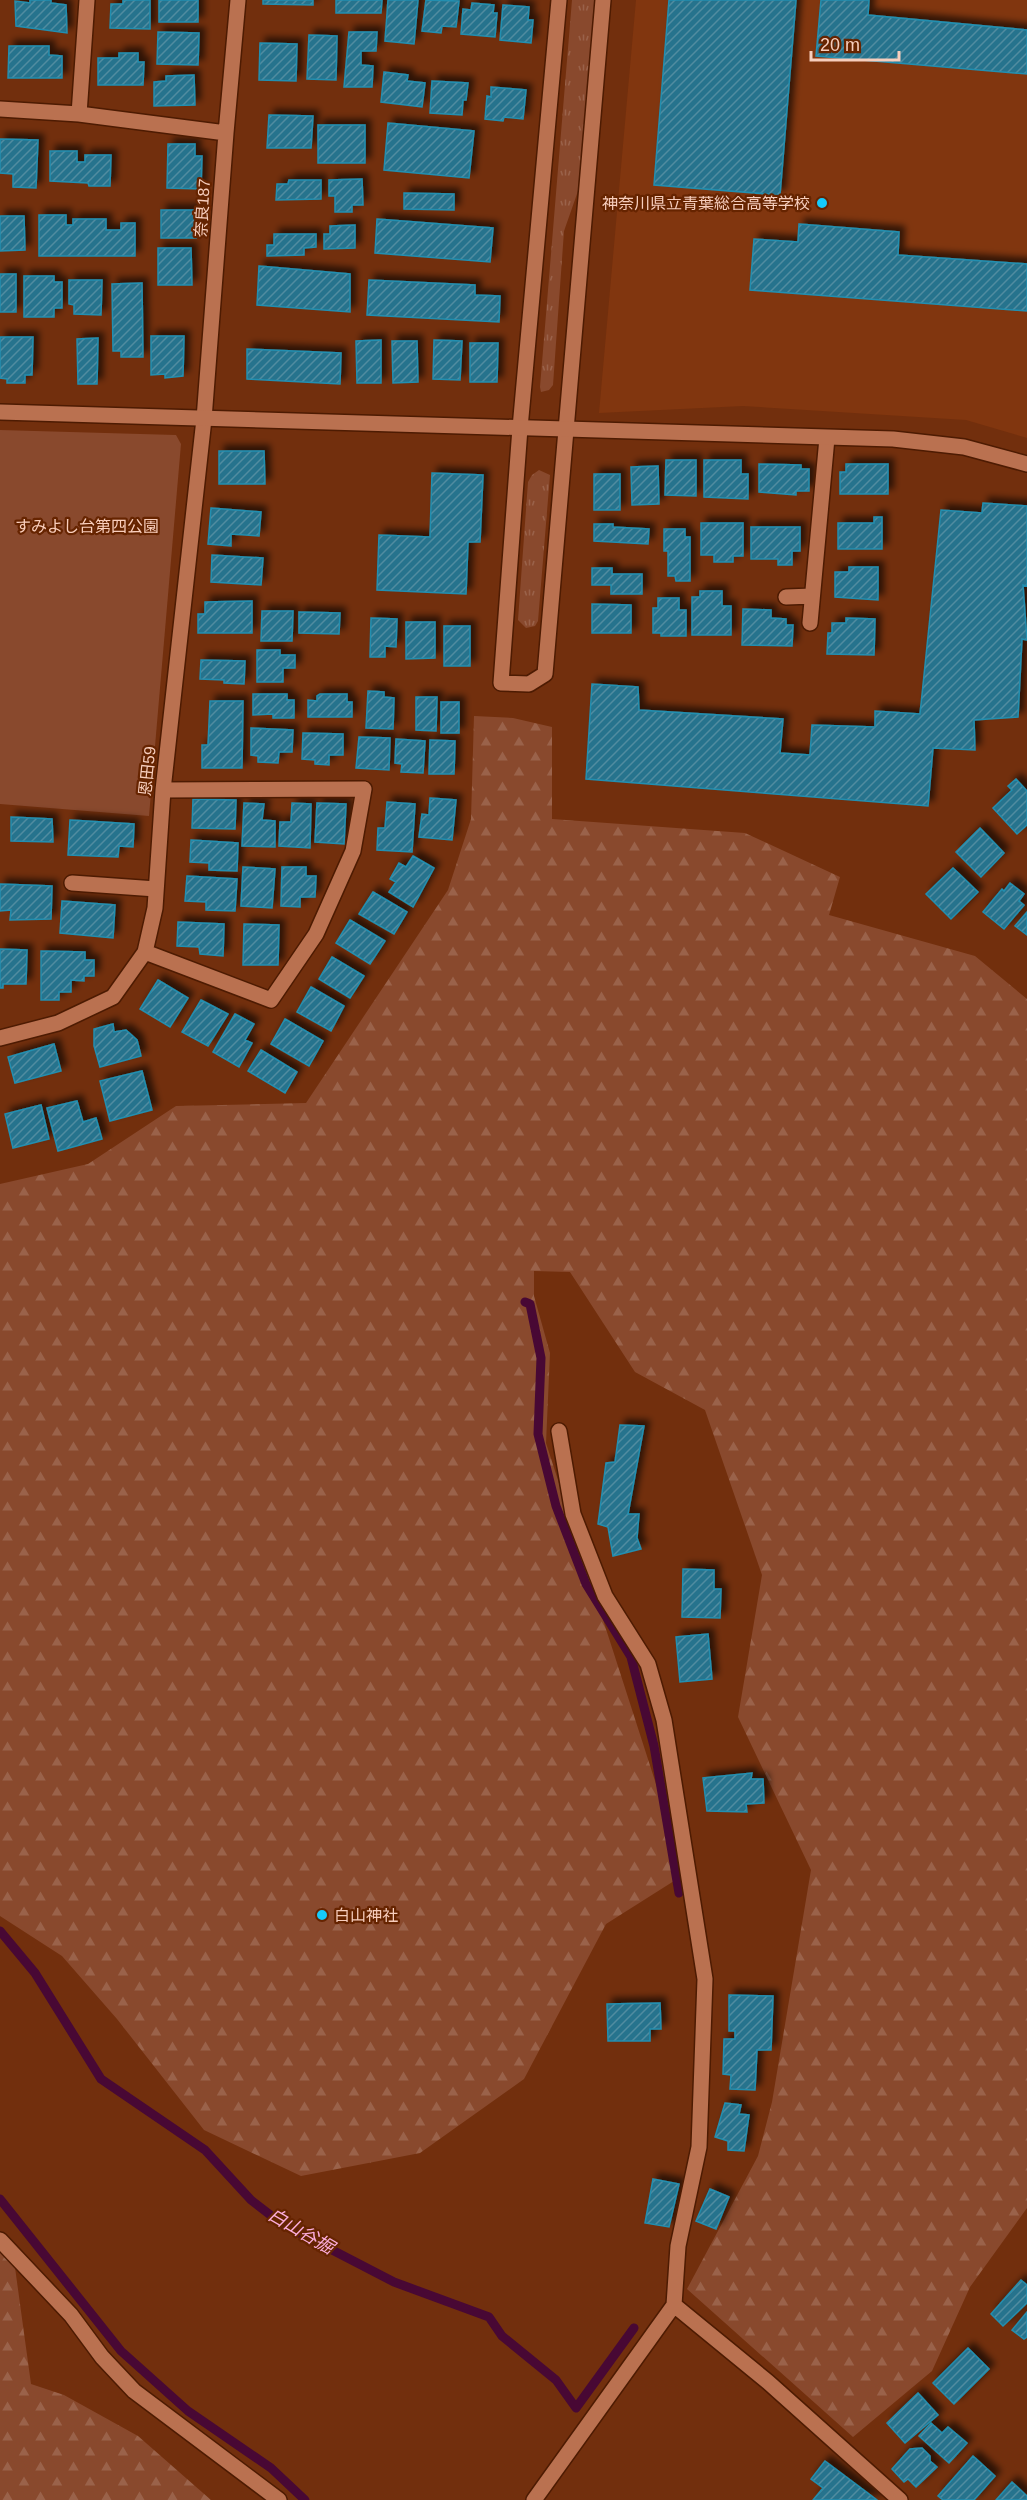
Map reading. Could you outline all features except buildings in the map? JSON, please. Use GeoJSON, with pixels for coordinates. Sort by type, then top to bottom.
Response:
{"type":"FeatureCollection","features":[{"type":"Feature","properties":{"kind":"street"},"geometry":{"type":"LineString","coordinates":[[79,114],[87,0]]}},
{"type":"Feature","properties":{"kind":"street","name":"奈良187"},"geometry":{"type":"LineString","coordinates":[[204,419],[238,0]]}},
{"type":"Feature","properties":{"kind":"street"},"geometry":{"type":"LineString","coordinates":[[559,0],[520,428],[501,683],[529,684],[545,674],[603,0]]}},
{"type":"Feature","properties":{"kind":"street"},"geometry":{"type":"LineString","coordinates":[[0,109],[79,114],[226,133]]}},
{"type":"Feature","properties":{"kind":"street"},"geometry":{"type":"LineString","coordinates":[[0,412],[925,441],[964,447],[1027,464]]}},
{"type":"Feature","properties":{"kind":"street","name":"恩田59"},"geometry":{"type":"LineString","coordinates":[[0,1038],[58,1023],[112,997],[145,952],[155,908],[163,790],[204,419]]}},
{"type":"Feature","properties":{"kind":"street"},"geometry":{"type":"LineString","coordinates":[[810,623],[827,438]]}},
{"type":"Feature","properties":{"kind":"street"},"geometry":{"type":"LineString","coordinates":[[786,597],[812,596]]}},
{"type":"Feature","properties":{"kind":"street"},"geometry":{"type":"LineString","coordinates":[[145,952],[271,1000],[316,934],[353,851],[364,789],[163,790]]}},
{"type":"Feature","properties":{"kind":"street"},"geometry":{"type":"LineString","coordinates":[[72,884],[156,889]]}},
{"type":"Feature","properties":{"kind":"street"},"geometry":{"type":"LineString","coordinates":[[534,2500],[674,2305],[678,2246],[699,2147],[705,1979],[663,1720],[648,1664],[605,1596],[577,1523],[559,1431]]}},
{"type":"Feature","properties":{"kind":"street"},"geometry":{"type":"LineString","coordinates":[[0,2240],[71,2315],[102,2357],[134,2391],[279,2500]]}},
{"type":"Feature","properties":{"kind":"street"},"geometry":{"type":"LineString","coordinates":[[674,2305],[768,2382],[900,2500]]}},
{"type":"Feature","properties":{"kind":"shaded area","name":"神奈川県立青葉総合高等学校"},"geometry":{"type":"Polygon","coordinates":[[[636,0],[1027,0],[1027,438],[966,420],[743,406],[599,413],[636,0]]]}},
{"type":"Feature","properties":{"kind":"green space"},"geometry":{"type":"Polygon","coordinates":[[[572,0],[595,0],[578,191],[564,231],[553,385],[549,390],[541,392],[540,387],[572,0]]]}},
{"type":"Feature","properties":{"kind":"green space","name":"すみよし台第四公園"},"geometry":{"type":"Polygon","coordinates":[[[0,430],[176,435],[181,444],[149,816],[0,804],[0,430]]]}},
{"type":"Feature","properties":{"kind":"green space"},"geometry":{"type":"Polygon","coordinates":[[[539,470],[550,475],[538,621],[535,626],[526,628],[518,620],[528,482],[539,470]]]}},
{"type":"Feature","properties":{"kind":"green space"},"geometry":{"type":"Polygon","coordinates":[[[474,716],[513,718],[552,727],[552,819],[745,833],[840,877],[829,915],[975,956],[1027,999],[1027,2208],[970,2287],[932,2371],[853,2437],[687,2289],[758,2156],[772,2102],[811,1870],[738,1717],[762,1575],[705,1410],[635,1372],[570,1272],[534,1271],[534,1296],[550,1353],[546,1443],[685,1874],[606,1924],[524,2079],[420,2153],[301,2176],[204,2130],[117,2019],[62,1956],[0,1916],[0,1184],[88,1164],[176,1106],[306,1103],[448,890],[471,819],[474,716]]]}},
{"type":"Feature","properties":{"kind":"green space"},"geometry":{"type":"Polygon","coordinates":[[[0,2250],[13,2253],[31,2384],[64,2395],[138,2436],[211,2500],[0,2500],[0,2250]]]}},
{"type":"Feature","properties":{"kind":"waterway"},"geometry":{"type":"LineString","coordinates":[[525,1302],[530,1304],[541,1358],[538,1434],[556,1506],[586,1584],[631,1657],[654,1746],[679,1893]]}},
{"type":"Feature","properties":{"kind":"waterway","name":"白山谷掘"},"geometry":{"type":"LineString","coordinates":[[0,1931],[35,1973],[101,2079],[205,2150],[251,2200],[282,2224],[394,2282],[489,2317],[502,2336],[556,2380],[576,2408],[634,2328]]}},
{"type":"Feature","properties":{"kind":"waterway","name":"白山谷掘"},"geometry":{"type":"LineString","coordinates":[[0,2199],[121,2351],[188,2411],[271,2468],[305,2500]]}},
{"type":"Feature","properties":{"kind":"place","name":"神奈川県立青葉総合高等学校"},"geometry":{"type":"Point","coordinates":[822,203]}},
{"type":"Feature","properties":{"kind":"place","name":"白山神社"},"geometry":{"type":"Point","coordinates":[322,1915]}}]}
